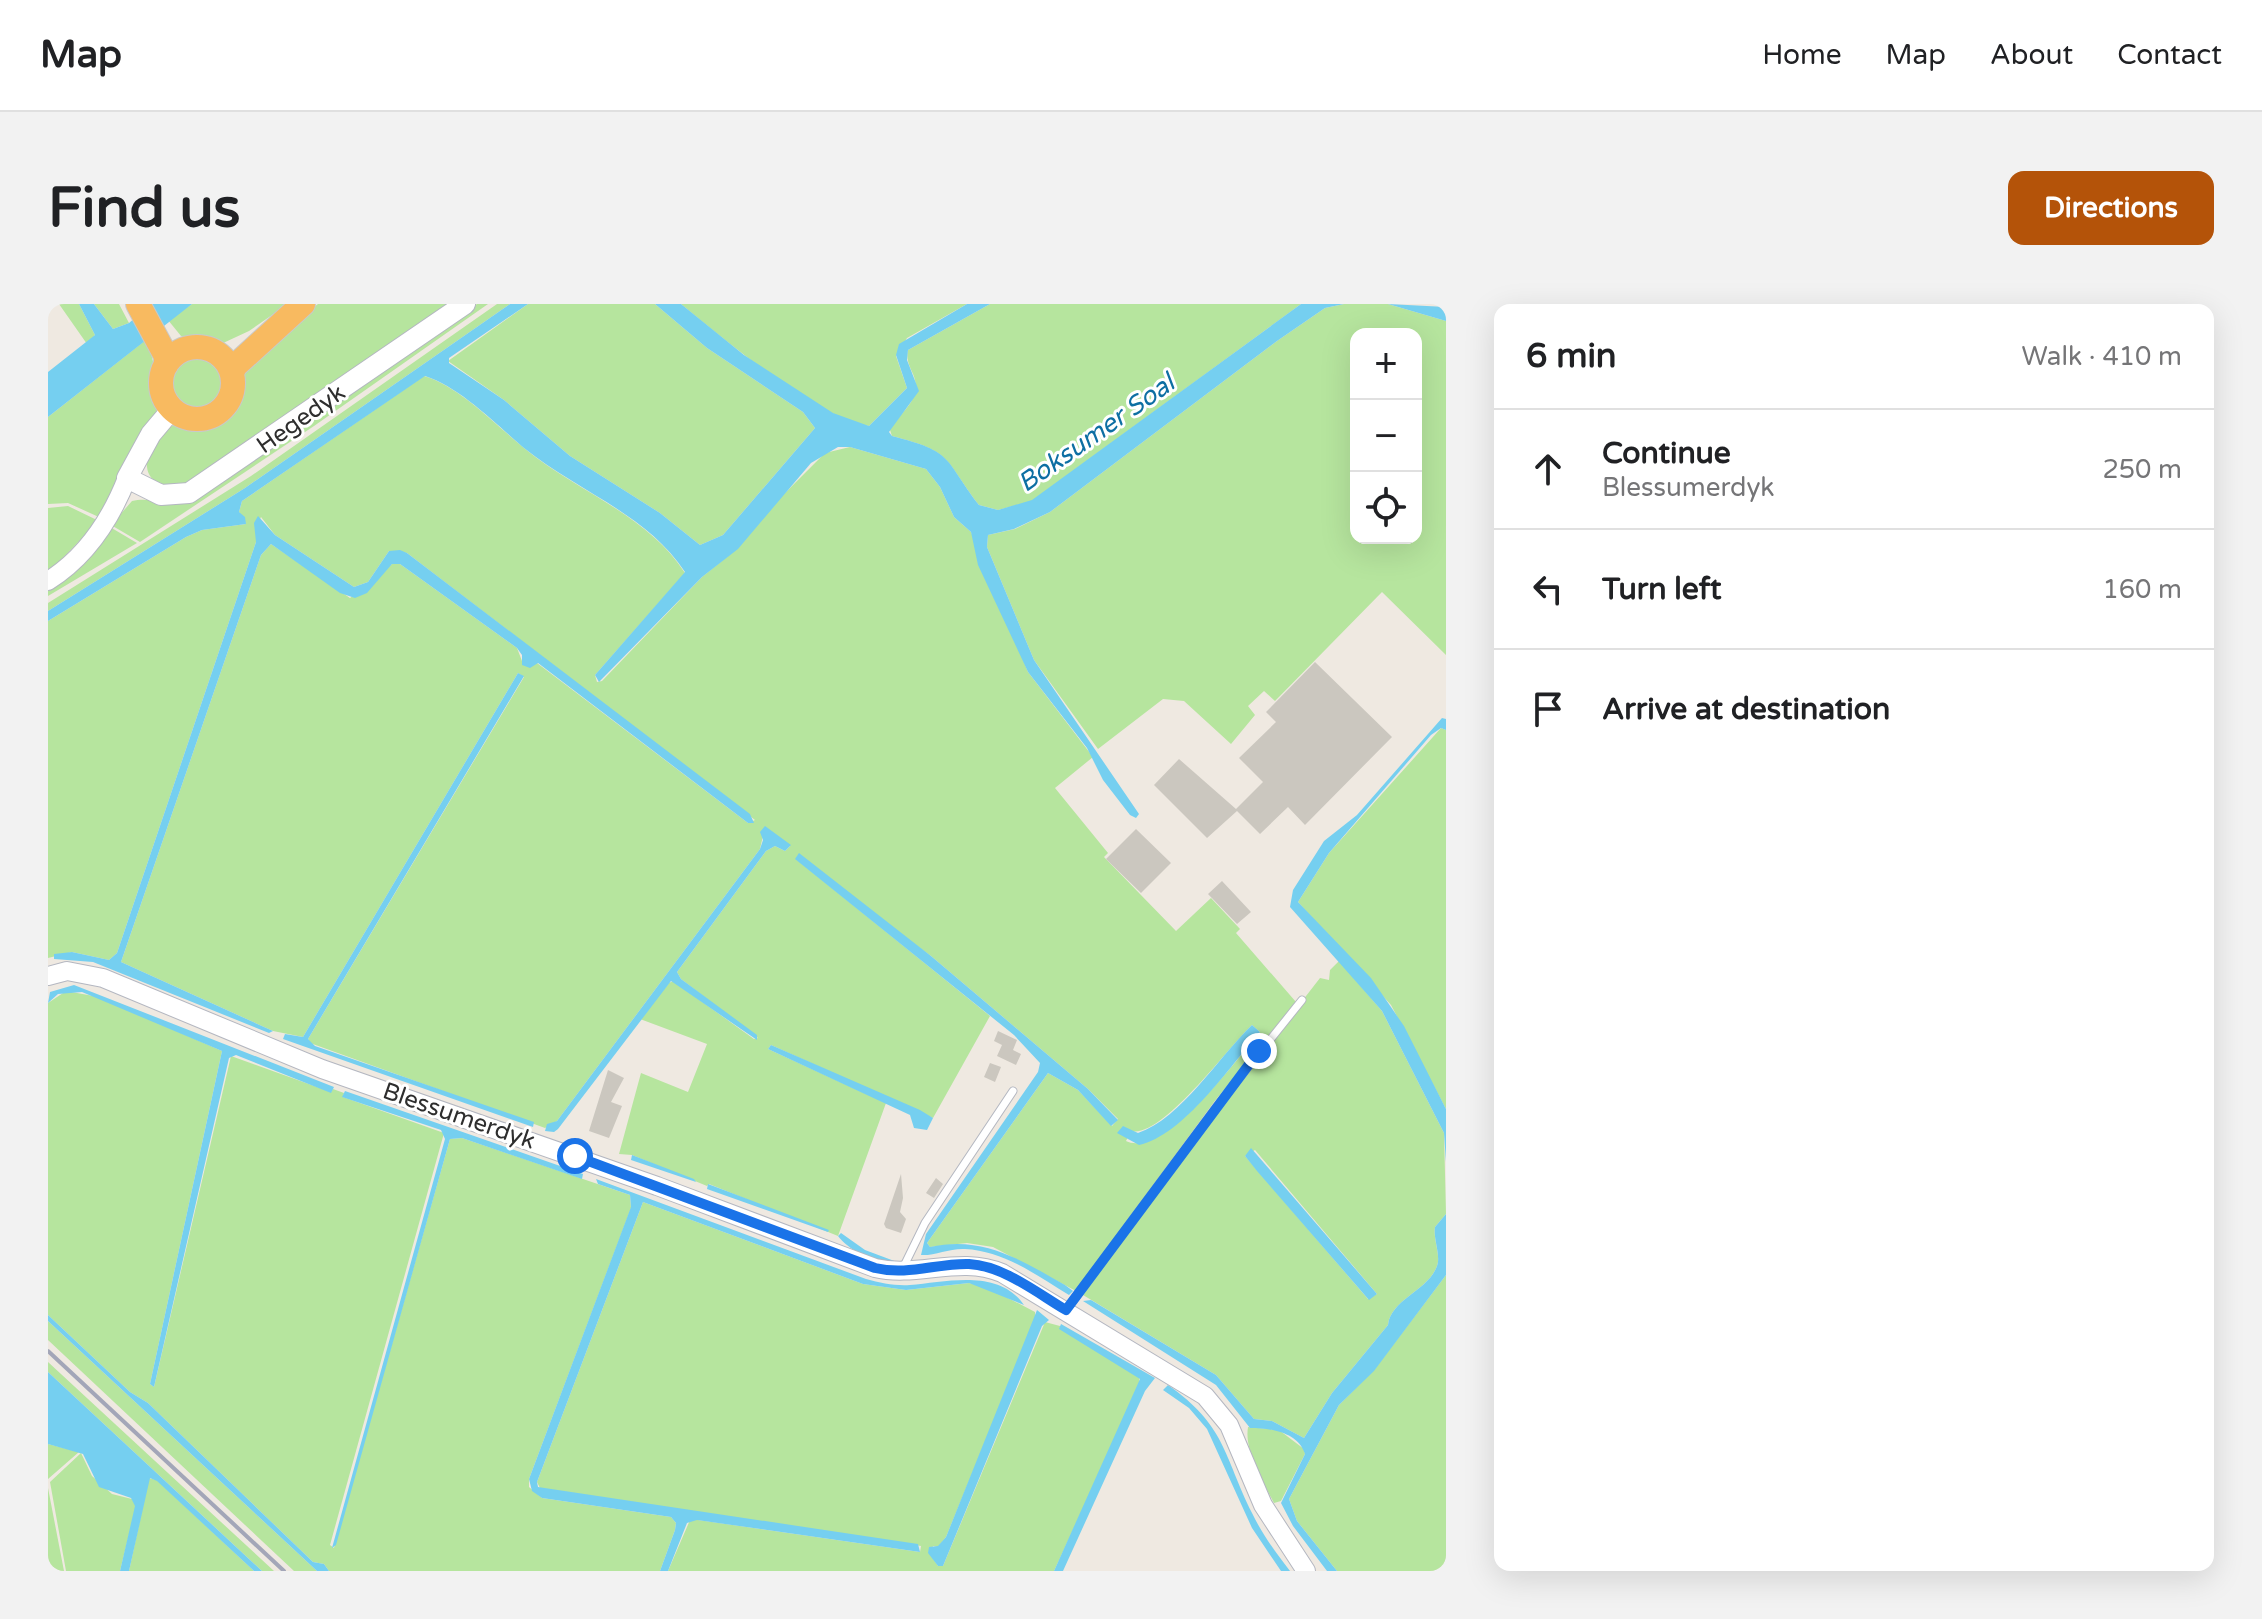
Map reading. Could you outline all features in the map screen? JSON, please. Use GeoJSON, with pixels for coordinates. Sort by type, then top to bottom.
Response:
{"type":"FeatureCollection","features":[{"type":"Feature","properties":{"kind":"highway"},"geometry":{"type":"LineString","coordinates":[[139,304],[163,337],[166,365],[161,383],[173,408],[189,417],[216,413],[228,400],[235,366],[293,311]]}},
{"type":"Feature","properties":{"kind":"highway"},"geometry":{"type":"LineString","coordinates":[[163,337],[188,348],[224,351],[293,311]]}},
{"type":"Feature","properties":{"kind":"highway"},"geometry":{"type":"LineString","coordinates":[[166,365],[175,354],[188,348]]}},
{"type":"Feature","properties":{"kind":"highway"},"geometry":{"type":"LineString","coordinates":[[215,352],[232,373]]}},
{"type":"Feature","properties":{"kind":"main road","name":"Hegedyk"},"geometry":{"type":"LineString","coordinates":[[127,478],[161,495],[189,493],[465,304]]}},
{"type":"Feature","properties":{"kind":"main road"},"geometry":{"type":"LineString","coordinates":[[127,478],[151,434],[173,408]]}},
{"type":"Feature","properties":{"kind":"street"},"geometry":{"type":"LineString","coordinates":[[48,581],[71,563],[101,530],[127,478]]}},
{"type":"Feature","properties":{"kind":"street","name":"Blessumerdyk"},"geometry":{"type":"LineString","coordinates":[[48,976],[67,971],[103,978],[322,1069],[645,1181],[862,1264],[902,1272],[958,1265],[983,1266],[1011,1278],[1185,1382],[1216,1406],[1235,1436],[1276,1529],[1306,1571]]}},
{"type":"Feature","properties":{"kind":"lane"},"geometry":{"type":"LineString","coordinates":[[1066,1310],[1217,1106],[1302,1000]]}},
{"type":"Feature","properties":{"kind":"lane"},"geometry":{"type":"LineString","coordinates":[[902,1272],[912,1243],[1013,1091]]}},
{"type":"Feature","properties":{"kind":"green space"},"geometry":{"type":"Polygon","coordinates":[[[59,304],[79,304],[95,335],[87,344],[59,304]]]}},
{"type":"Feature","properties":{"kind":"green space"},"geometry":{"type":"Polygon","coordinates":[[[94,304],[119,304],[129,323],[113,329],[94,304]]]}},
{"type":"Feature","properties":{"kind":"green space"},"geometry":{"type":"Polygon","coordinates":[[[192,304],[288,304],[249,331],[221,344],[181,336],[168,320],[192,304]]]}},
{"type":"Feature","properties":{"kind":"green space"},"geometry":{"type":"Polygon","coordinates":[[[318,304],[452,304],[191,483],[168,486],[153,480],[148,473],[147,461],[162,433],[179,424],[217,420],[227,413],[234,404],[240,379],[249,364],[277,336],[318,304]]]}},
{"type":"Feature","properties":{"kind":"green space"},"geometry":{"type":"Polygon","coordinates":[[[477,304],[488,304],[314,426],[140,542],[111,525],[132,501],[189,502],[477,304]]]}},
{"type":"Feature","properties":{"kind":"green space"},"geometry":{"type":"Polygon","coordinates":[[[497,304],[510,304],[245,488],[48,611],[48,603],[251,476],[497,304]]]}},
{"type":"Feature","properties":{"kind":"green space"},"geometry":{"type":"Polygon","coordinates":[[[528,304],[655,304],[707,348],[803,412],[815,428],[723,535],[700,545],[660,513],[570,456],[504,400],[448,361],[528,304]]]}},
{"type":"Feature","properties":{"kind":"green space"},"geometry":{"type":"Polygon","coordinates":[[[681,304],[967,304],[907,338],[896,356],[907,388],[869,426],[848,420],[799,393],[745,356],[681,304]]]}},
{"type":"Feature","properties":{"kind":"green space"},"geometry":{"type":"Polygon","coordinates":[[[990,304],[1301,304],[1032,501],[998,510],[979,505],[952,467],[937,452],[892,436],[889,427],[910,404],[915,390],[908,350],[990,304]]]}},
{"type":"Feature","properties":{"kind":"green space"},"geometry":{"type":"Polygon","coordinates":[[[1344,304],[1388,304],[1446,321],[1446,655],[1382,592],[1275,701],[1264,691],[1248,706],[1255,715],[1231,744],[1184,701],[1163,699],[1098,749],[1034,660],[987,547],[988,535],[1015,529],[1050,512],[1325,308],[1344,304]]]}},
{"type":"Feature","properties":{"kind":"green space"},"geometry":{"type":"Polygon","coordinates":[[[147,339],[154,365],[157,412],[139,452],[101,518],[68,503],[48,504],[48,417],[147,339]]]}},
{"type":"Feature","properties":{"kind":"green space"},"geometry":{"type":"Polygon","coordinates":[[[197,357],[215,364],[222,382],[215,400],[197,407],[179,400],[172,382],[179,364],[197,357]]]}},
{"type":"Feature","properties":{"kind":"green space"},"geometry":{"type":"Polygon","coordinates":[[[424,376],[451,388],[545,464],[631,519],[669,552],[685,573],[595,675],[597,682],[602,681],[702,577],[738,548],[779,499],[825,453],[850,447],[926,469],[940,487],[954,517],[971,532],[1028,672],[1093,757],[1055,788],[1108,853],[1104,857],[1176,931],[1211,898],[1240,929],[1236,933],[1296,1002],[1214,1102],[1076,1291],[993,1247],[967,1243],[930,1247],[927,1243],[1048,1073],[1078,1090],[1112,1126],[1118,1119],[1088,1089],[931,956],[796,859],[990,1016],[933,1118],[771,1045],[768,1049],[886,1103],[838,1236],[632,1155],[619,1154],[641,1073],[688,1092],[707,1044],[640,1019],[669,983],[673,981],[754,1039],[758,1038],[681,979],[677,972],[766,851],[775,846],[785,851],[790,846],[765,827],[760,849],[557,1121],[545,1128],[310,1043],[308,1039],[524,677],[518,673],[303,1037],[273,1031],[121,962],[261,555],[271,544],[350,598],[392,564],[400,564],[517,648],[522,661],[537,663],[748,823],[755,820],[407,553],[389,551],[368,582],[354,587],[275,535],[261,517],[256,528],[256,542],[117,953],[109,960],[72,952],[48,958],[48,621],[186,537],[202,530],[246,524],[239,512],[242,501],[424,376]],[[1252,1025],[1177,1107],[1144,1130],[1131,1131],[1126,1141],[1142,1143],[1179,1122],[1218,1083],[1260,1032],[1252,1025]]]}},
{"type":"Feature","properties":{"kind":"green space"},"geometry":{"type":"Polygon","coordinates":[[[68,506],[99,521],[48,573],[48,508],[68,506]]]}},
{"type":"Feature","properties":{"kind":"green space"},"geometry":{"type":"Polygon","coordinates":[[[110,527],[137,543],[48,596],[48,589],[110,527]]]}},
{"type":"Feature","properties":{"kind":"green space"},"geometry":{"type":"Polygon","coordinates":[[[1441,728],[1446,730],[1446,1109],[1391,1005],[1298,902],[1329,853],[1441,728]]]}},
{"type":"Feature","properties":{"kind":"green space"},"geometry":{"type":"Polygon","coordinates":[[[1339,961],[1382,1011],[1444,1133],[1446,1214],[1435,1227],[1438,1262],[1432,1275],[1396,1308],[1388,1325],[1332,1393],[1304,1438],[1272,1421],[1254,1419],[1216,1375],[1083,1295],[1219,1108],[1320,978],[1329,980],[1330,970],[1339,961]],[[1255,1150],[1245,1156],[1368,1299],[1377,1294],[1255,1150]]]}},
{"type":"Feature","properties":{"kind":"green space"},"geometry":{"type":"Polygon","coordinates":[[[66,991],[99,997],[222,1051],[150,1384],[154,1387],[231,1056],[331,1092],[333,1089],[344,1093],[343,1097],[444,1133],[330,1545],[334,1548],[450,1139],[462,1138],[630,1195],[631,1208],[529,1479],[529,1487],[542,1498],[671,1517],[676,1523],[675,1530],[660,1571],[329,1571],[324,1564],[313,1562],[148,1403],[130,1392],[48,1315],[48,1003],[66,991]]]}},
{"type":"Feature","properties":{"kind":"green space"},"geometry":{"type":"Polygon","coordinates":[[[643,1202],[863,1284],[906,1290],[969,1283],[987,1287],[1035,1312],[1035,1320],[946,1537],[938,1547],[933,1546],[930,1554],[938,1566],[943,1566],[1045,1322],[1060,1326],[1139,1376],[1140,1385],[1054,1571],[668,1571],[690,1520],[920,1552],[921,1546],[540,1488],[537,1482],[643,1202]]]}},
{"type":"Feature","properties":{"kind":"green space"},"geometry":{"type":"Polygon","coordinates":[[[1446,1275],[1446,1571],[1337,1571],[1297,1521],[1289,1499],[1339,1405],[1374,1370],[1446,1275]]]}},
{"type":"Feature","properties":{"kind":"green space"},"geometry":{"type":"Polygon","coordinates":[[[48,1321],[317,1571],[294,1571],[48,1340],[48,1321]]]}},
{"type":"Feature","properties":{"kind":"green space"},"geometry":{"type":"Polygon","coordinates":[[[48,1362],[274,1571],[262,1571],[48,1372],[48,1362]]]}},
{"type":"Feature","properties":{"kind":"green space"},"geometry":{"type":"Polygon","coordinates":[[[1248,1427],[1279,1430],[1304,1449],[1305,1454],[1281,1501],[1274,1503],[1255,1466],[1248,1427]]]}},
{"type":"Feature","properties":{"kind":"green space"},"geometry":{"type":"Polygon","coordinates":[[[48,1444],[79,1452],[48,1479],[48,1444]]]}},
{"type":"Feature","properties":{"kind":"green space"},"geometry":{"type":"Polygon","coordinates":[[[81,1453],[92,1476],[112,1494],[132,1499],[136,1506],[120,1571],[66,1571],[50,1482],[81,1453]]]}},
{"type":"Feature","properties":{"kind":"green space"},"geometry":{"type":"Polygon","coordinates":[[[149,1478],[157,1480],[254,1571],[129,1571],[149,1478]]]}},
{"type":"Feature","properties":{"kind":"green space"},"geometry":{"type":"Polygon","coordinates":[[[48,1488],[64,1571],[48,1571],[48,1488]]]}},
{"type":"Feature","properties":{"kind":"water"},"geometry":{"type":"Polygon","coordinates":[[[79,304],[94,304],[113,329],[129,323],[151,304],[192,304],[48,417],[48,372],[95,335],[79,304]]]}},
{"type":"Feature","properties":{"kind":"water"},"geometry":{"type":"Polygon","coordinates":[[[510,304],[528,304],[449,358],[449,363],[504,400],[570,456],[660,513],[700,545],[723,535],[815,428],[803,412],[707,348],[655,304],[681,304],[744,355],[833,413],[869,426],[907,388],[896,355],[899,344],[967,304],[990,304],[908,350],[907,360],[919,391],[889,432],[892,436],[938,452],[979,505],[998,510],[1032,500],[1301,304],[1344,304],[1325,308],[1277,341],[1050,512],[1014,529],[988,535],[987,547],[1034,660],[1139,814],[1136,818],[1130,815],[1103,780],[1087,748],[1028,672],[978,565],[971,532],[954,517],[940,487],[926,469],[850,447],[838,447],[811,463],[738,549],[702,577],[599,682],[595,675],[685,572],[651,534],[524,448],[465,398],[425,376],[242,501],[239,512],[245,517],[246,524],[202,530],[186,537],[48,621],[48,611],[245,488],[510,304]]]}},
{"type":"Feature","properties":{"kind":"water"},"geometry":{"type":"Polygon","coordinates":[[[1388,304],[1446,307],[1446,321],[1388,304]]]}},
{"type":"Feature","properties":{"kind":"water"},"geometry":{"type":"Polygon","coordinates":[[[258,516],[275,535],[354,587],[368,582],[389,551],[407,553],[750,814],[754,823],[748,823],[538,663],[530,668],[522,665],[522,655],[517,648],[400,564],[392,564],[367,593],[355,598],[340,593],[271,544],[261,555],[121,962],[273,1031],[269,1033],[93,962],[54,959],[54,954],[72,952],[109,960],[117,953],[256,542],[254,523],[258,516]]]}},
{"type":"Feature","properties":{"kind":"water"},"geometry":{"type":"Polygon","coordinates":[[[518,673],[524,676],[308,1039],[315,1046],[534,1122],[533,1127],[283,1039],[285,1034],[303,1037],[518,673]]]}},
{"type":"Feature","properties":{"kind":"water"},"geometry":{"type":"Polygon","coordinates":[[[1442,718],[1446,719],[1446,730],[1441,728],[1431,735],[1329,853],[1298,902],[1371,978],[1404,1026],[1446,1109],[1446,1162],[1444,1133],[1382,1011],[1290,907],[1293,890],[1324,841],[1357,815],[1442,718]]]}},
{"type":"Feature","properties":{"kind":"water"},"geometry":{"type":"Polygon","coordinates":[[[765,826],[791,845],[785,851],[775,846],[766,851],[677,972],[681,979],[757,1035],[757,1040],[671,981],[558,1129],[545,1131],[547,1124],[557,1121],[760,849],[763,840],[760,832],[765,826]]]}},
{"type":"Feature","properties":{"kind":"water"},"geometry":{"type":"Polygon","coordinates":[[[799,853],[931,956],[1088,1089],[1118,1120],[1111,1126],[1078,1090],[1048,1073],[927,1243],[930,1247],[967,1244],[1001,1252],[1065,1285],[1073,1291],[1069,1295],[1019,1265],[993,1254],[959,1249],[921,1255],[926,1234],[1038,1072],[1040,1063],[1014,1035],[795,859],[799,853]]]}},
{"type":"Feature","properties":{"kind":"water"},"geometry":{"type":"Polygon","coordinates":[[[74,985],[334,1087],[331,1093],[236,1055],[229,1058],[154,1387],[150,1384],[222,1051],[82,992],[58,994],[48,1003],[50,992],[74,985]]]}},
{"type":"Feature","properties":{"kind":"water"},"geometry":{"type":"Polygon","coordinates":[[[1252,1025],[1260,1032],[1205,1098],[1173,1128],[1139,1145],[1117,1133],[1123,1126],[1138,1133],[1169,1114],[1185,1101],[1252,1025]]]}},
{"type":"Feature","properties":{"kind":"water"},"geometry":{"type":"Polygon","coordinates":[[[771,1045],[933,1118],[927,1130],[914,1128],[910,1115],[768,1049],[771,1045]]]}},
{"type":"Feature","properties":{"kind":"water"},"geometry":{"type":"Polygon","coordinates":[[[345,1091],[583,1174],[582,1179],[462,1138],[450,1139],[336,1545],[332,1548],[445,1139],[441,1130],[342,1097],[345,1091]]]}},
{"type":"Feature","properties":{"kind":"water"},"geometry":{"type":"Polygon","coordinates":[[[1251,1148],[1377,1294],[1369,1300],[1257,1171],[1245,1156],[1251,1148]]]}},
{"type":"Feature","properties":{"kind":"water"},"geometry":{"type":"Polygon","coordinates":[[[632,1155],[694,1179],[696,1182],[631,1160],[632,1155]]]}},
{"type":"Feature","properties":{"kind":"water"},"geometry":{"type":"Polygon","coordinates":[[[596,1179],[866,1279],[904,1285],[955,1280],[986,1282],[1013,1293],[1024,1305],[969,1283],[906,1290],[863,1284],[643,1202],[537,1482],[538,1487],[918,1544],[920,1552],[697,1520],[687,1523],[668,1571],[660,1571],[675,1530],[676,1523],[671,1517],[542,1498],[532,1491],[529,1479],[631,1207],[630,1195],[598,1184],[596,1179]]]}},
{"type":"Feature","properties":{"kind":"water"},"geometry":{"type":"Polygon","coordinates":[[[708,1184],[829,1230],[707,1189],[708,1184]]]}},
{"type":"Feature","properties":{"kind":"water"},"geometry":{"type":"Polygon","coordinates":[[[1446,1214],[1446,1275],[1374,1371],[1339,1405],[1289,1499],[1297,1521],[1337,1571],[1327,1571],[1293,1526],[1281,1503],[1305,1454],[1296,1441],[1274,1430],[1250,1428],[1216,1385],[1083,1301],[1091,1300],[1216,1375],[1254,1419],[1272,1421],[1304,1438],[1332,1393],[1388,1325],[1396,1308],[1432,1275],[1438,1262],[1435,1227],[1446,1214]]]}},
{"type":"Feature","properties":{"kind":"water"},"geometry":{"type":"Polygon","coordinates":[[[841,1233],[865,1250],[897,1262],[881,1261],[856,1252],[838,1236],[841,1233]]]}},
{"type":"Feature","properties":{"kind":"water"},"geometry":{"type":"Polygon","coordinates":[[[1037,1310],[1049,1320],[1042,1326],[943,1566],[938,1566],[928,1553],[929,1547],[938,1546],[946,1537],[1037,1310]]]}},
{"type":"Feature","properties":{"kind":"water"},"geometry":{"type":"Polygon","coordinates":[[[48,1315],[130,1392],[148,1403],[313,1562],[324,1564],[329,1571],[317,1571],[48,1321],[48,1315]]]}},
{"type":"Feature","properties":{"kind":"water"},"geometry":{"type":"Polygon","coordinates":[[[1061,1324],[1155,1378],[1145,1391],[1063,1571],[1054,1571],[1140,1379],[1059,1329],[1061,1324]]]}},
{"type":"Feature","properties":{"kind":"water"},"geometry":{"type":"Polygon","coordinates":[[[48,1372],[262,1571],[254,1571],[157,1481],[150,1478],[129,1571],[120,1571],[135,1506],[131,1498],[99,1487],[83,1454],[48,1444],[48,1372]]]}},
{"type":"Feature","properties":{"kind":"water"},"geometry":{"type":"Polygon","coordinates":[[[1168,1385],[1202,1414],[1212,1428],[1256,1521],[1290,1571],[1281,1571],[1252,1528],[1207,1429],[1189,1408],[1163,1390],[1168,1385]]]}},
{"type":"Feature","properties":{"kind":"building"},"geometry":{"type":"Polygon","coordinates":[[[1315,662],[1392,737],[1305,825],[1288,807],[1260,834],[1237,811],[1207,838],[1154,785],[1179,759],[1236,809],[1263,782],[1239,758],[1276,722],[1266,712],[1315,662]]]}},
{"type":"Feature","properties":{"kind":"building"},"geometry":{"type":"Polygon","coordinates":[[[1136,829],[1171,863],[1141,893],[1106,859],[1136,829]]]}},
{"type":"Feature","properties":{"kind":"building"},"geometry":{"type":"Polygon","coordinates":[[[1222,881],[1251,912],[1237,924],[1208,894],[1222,881]]]}},
{"type":"Feature","properties":{"kind":"building"},"geometry":{"type":"Polygon","coordinates":[[[998,1031],[1017,1040],[1013,1050],[1021,1054],[1016,1065],[997,1056],[1002,1045],[994,1041],[998,1031]]]}},
{"type":"Feature","properties":{"kind":"building"},"geometry":{"type":"Polygon","coordinates":[[[990,1063],[1001,1067],[995,1082],[984,1077],[990,1063]]]}},
{"type":"Feature","properties":{"kind":"building"},"geometry":{"type":"Polygon","coordinates":[[[608,1070],[624,1078],[611,1102],[622,1106],[609,1138],[589,1131],[608,1070]]]}},
{"type":"Feature","properties":{"kind":"building"},"geometry":{"type":"Polygon","coordinates":[[[901,1174],[903,1198],[900,1212],[906,1219],[901,1233],[886,1228],[884,1224],[901,1174]]]}},
{"type":"Feature","properties":{"kind":"building"},"geometry":{"type":"Polygon","coordinates":[[[936,1178],[943,1184],[934,1198],[926,1193],[936,1178]]]}},
{"type":"Feature","properties":{"kind":"railway"},"geometry":{"type":"LineString","coordinates":[[48,1351],[284,1571]]}},
{"type":"Feature","properties":{"kind":"route"},"geometry":{"type":"LineString","coordinates":[[575,1156],[862,1264],[902,1272],[973,1264],[1011,1278],[1066,1310],[1259,1051]]}},
{"type":"Feature","properties":{"kind":"water label","name":"Boksumer Soal"},"geometry":{"type":"Point","coordinates":[1096,433]}}]}
